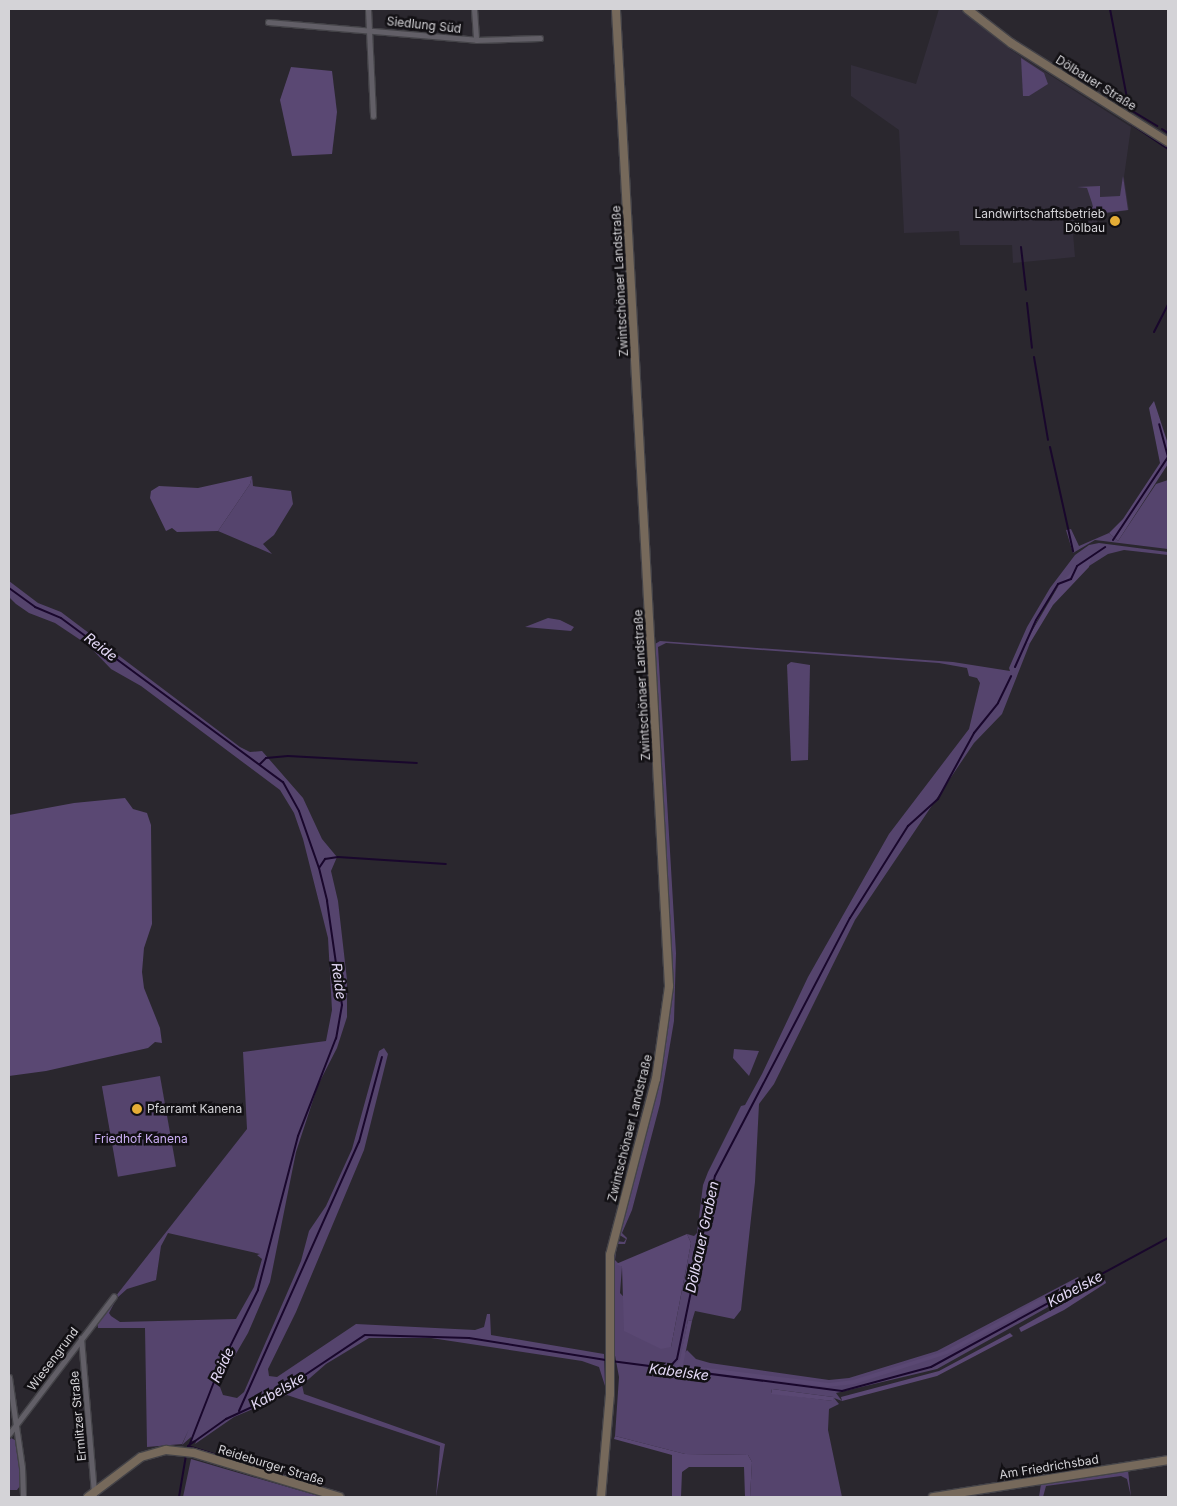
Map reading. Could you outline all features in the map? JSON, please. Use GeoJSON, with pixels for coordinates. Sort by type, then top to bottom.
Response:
{"type":"FeatureCollection","features":[{"type":"Feature","properties":{"kind":"main road","name":"Zwintschönaer Landstraße"},"geometry":{"type":"LineString","coordinates":[[601,1497],[610,1368],[610,1255],[654,1087],[669,986],[616,9]]}},
{"type":"Feature","properties":{"kind":"main road","name":"Dölbauer Straße"},"geometry":{"type":"LineString","coordinates":[[967,9],[1011,44],[1168,142]]}},
{"type":"Feature","properties":{"kind":"main road","name":"Reideburger Straße"},"geometry":{"type":"LineString","coordinates":[[91,1495],[141,1457],[156,1451],[179,1450],[340,1497]]}},
{"type":"Feature","properties":{"kind":"main road","name":"Am Friedrichsbad"},"geometry":{"type":"LineString","coordinates":[[933,1497],[1168,1460]]}},
{"type":"Feature","properties":{"kind":"street"},"geometry":{"type":"LineString","coordinates":[[368,9],[373,116]]}},
{"type":"Feature","properties":{"kind":"street","name":"Siedlung Süd"},"geometry":{"type":"LineString","coordinates":[[474,9],[476,40]]}},
{"type":"Feature","properties":{"kind":"street","name":"Siedlung Süd"},"geometry":{"type":"LineString","coordinates":[[268,22],[369,29],[476,40],[540,38]]}},
{"type":"Feature","properties":{"kind":"street","name":"Wiesengrund"},"geometry":{"type":"LineString","coordinates":[[9,1434],[114,1296]]}},
{"type":"Feature","properties":{"kind":"street","name":"Ermlitzer Straße"},"geometry":{"type":"LineString","coordinates":[[81,1337],[91,1495]]}},
{"type":"Feature","properties":{"kind":"street"},"geometry":{"type":"LineString","coordinates":[[9,1377],[22,1467],[23,1497]]}},
{"type":"Feature","properties":{"kind":"shaded area"},"geometry":{"type":"Polygon","coordinates":[[[939,9],[960,9],[1011,50],[1131,127],[1124,177],[1129,210],[1097,215],[1097,231],[1073,233],[1075,257],[1013,263],[1012,245],[960,245],[959,231],[904,233],[899,130],[851,96],[851,65],[916,84],[939,9]]]}},
{"type":"Feature","properties":{"kind":"shaded area"},"geometry":{"type":"Polygon","coordinates":[[[291,67],[332,71],[337,112],[332,154],[292,156],[280,100],[291,67]]]}},
{"type":"Feature","properties":{"kind":"shaded area"},"geometry":{"type":"Polygon","coordinates":[[[1154,401],[1168,444],[1168,464],[1118,541],[1109,533],[1123,519],[1160,463],[1149,408],[1154,401]]]}},
{"type":"Feature","properties":{"kind":"shaded area"},"geometry":{"type":"Polygon","coordinates":[[[252,476],[250,484],[218,531],[177,532],[172,528],[166,531],[150,498],[151,491],[159,486],[198,488],[252,476]]]}},
{"type":"Feature","properties":{"kind":"shaded area"},"geometry":{"type":"Polygon","coordinates":[[[1091,558],[1089,567],[1053,605],[1030,643],[1025,643],[1059,585],[1084,560],[1091,558]]]}},
{"type":"Feature","properties":{"kind":"shaded area"},"geometry":{"type":"Polygon","coordinates":[[[125,798],[133,809],[147,813],[151,825],[152,924],[144,948],[142,972],[144,988],[160,1028],[162,1043],[155,1042],[148,1048],[46,1071],[9,1076],[9,815],[74,803],[125,798]]]}},
{"type":"Feature","properties":{"kind":"shaded area"},"geometry":{"type":"Polygon","coordinates":[[[687,1234],[691,1243],[671,1347],[661,1349],[624,1331],[622,1267],[616,1264],[687,1234]]]}},
{"type":"Feature","properties":{"kind":"shaded area"},"geometry":{"type":"Polygon","coordinates":[[[1105,1280],[1106,1283],[1064,1310],[1021,1332],[1019,1328],[1105,1280]]]}},
{"type":"Feature","properties":{"kind":"shaded area"},"geometry":{"type":"Polygon","coordinates":[[[1071,1282],[1073,1287],[947,1354],[855,1384],[827,1387],[673,1368],[680,1359],[688,1320],[692,1321],[683,1365],[829,1383],[853,1380],[945,1351],[1071,1282]]]}},
{"type":"Feature","properties":{"kind":"shaded area"},"geometry":{"type":"Polygon","coordinates":[[[1010,1333],[1013,1336],[937,1376],[842,1401],[841,1397],[939,1371],[1010,1333]]]}},
{"type":"Feature","properties":{"kind":"shaded area"},"geometry":{"type":"Polygon","coordinates":[[[772,1389],[833,1397],[833,1401],[771,1394],[772,1389]]]}},
{"type":"Feature","properties":{"kind":"shaded area"},"geometry":{"type":"Polygon","coordinates":[[[615,1436],[685,1454],[748,1455],[752,1462],[750,1497],[745,1497],[744,1467],[689,1467],[682,1472],[681,1497],[672,1497],[672,1455],[614,1439],[615,1436]]]}},
{"type":"Feature","properties":{"kind":"green space"},"geometry":{"type":"Polygon","coordinates":[[[1021,58],[1044,73],[1048,84],[1029,96],[1023,96],[1021,58]]]}},
{"type":"Feature","properties":{"kind":"green space"},"geometry":{"type":"Polygon","coordinates":[[[1123,176],[1128,210],[1096,214],[1094,209],[1082,211],[1093,207],[1087,188],[1077,187],[1100,186],[1100,197],[1120,196],[1123,176]]]}},
{"type":"Feature","properties":{"kind":"green space"},"geometry":{"type":"Polygon","coordinates":[[[252,476],[253,486],[291,491],[293,504],[274,535],[263,544],[272,554],[218,531],[250,484],[252,476]]]}},
{"type":"Feature","properties":{"kind":"green space"},"geometry":{"type":"Polygon","coordinates":[[[1168,480],[1168,549],[1095,540],[1073,553],[1066,530],[1071,529],[1079,546],[1109,533],[1118,541],[1156,484],[1168,480]]]}},
{"type":"Feature","properties":{"kind":"green space"},"geometry":{"type":"Polygon","coordinates":[[[1099,543],[1168,552],[1168,555],[1124,550],[1108,554],[1059,585],[1048,600],[1025,643],[1030,643],[1002,714],[974,743],[855,920],[774,1084],[759,1104],[755,1182],[741,1310],[734,1319],[695,1311],[692,1321],[688,1320],[681,1358],[687,1350],[696,1359],[710,1363],[829,1380],[849,1378],[937,1351],[1078,1277],[1084,1287],[937,1369],[836,1393],[842,1401],[834,1398],[839,1404],[829,1409],[828,1430],[842,1497],[750,1497],[752,1462],[748,1455],[685,1454],[615,1436],[619,1377],[614,1350],[613,1256],[616,1241],[624,1242],[626,1239],[618,1234],[659,1082],[672,990],[655,644],[660,641],[953,662],[1010,671],[1009,668],[1027,627],[1050,588],[1075,555],[1089,545],[1099,543]],[[666,643],[658,647],[676,953],[674,1021],[660,1104],[632,1210],[622,1233],[627,1238],[625,1244],[617,1244],[615,1260],[622,1267],[620,1293],[671,1347],[691,1243],[687,1234],[694,1236],[697,1233],[703,1185],[708,1172],[741,1106],[745,1105],[762,1074],[808,977],[889,834],[969,729],[980,683],[977,678],[969,676],[967,668],[939,663],[666,643]],[[772,1389],[771,1393],[833,1401],[833,1397],[772,1389]]]}},
{"type":"Feature","properties":{"kind":"green space"},"geometry":{"type":"Polygon","coordinates":[[[9,581],[38,603],[61,612],[240,747],[250,752],[262,751],[303,798],[322,839],[337,857],[331,871],[338,901],[347,980],[347,1017],[337,1048],[318,1085],[296,1152],[270,1282],[248,1333],[223,1376],[220,1387],[223,1395],[237,1398],[244,1392],[301,1261],[309,1231],[326,1206],[352,1149],[379,1051],[384,1048],[388,1054],[364,1150],[296,1312],[268,1369],[269,1376],[277,1377],[356,1324],[475,1330],[484,1327],[487,1314],[490,1314],[491,1335],[604,1354],[605,1386],[599,1367],[582,1361],[431,1338],[369,1338],[326,1364],[302,1385],[304,1394],[445,1444],[436,1497],[440,1446],[287,1395],[234,1417],[195,1444],[197,1440],[192,1441],[191,1437],[182,1445],[189,1429],[182,1444],[147,1447],[145,1328],[98,1328],[97,1320],[247,1129],[243,1052],[326,1041],[332,1010],[328,938],[303,839],[294,813],[280,790],[141,686],[111,669],[88,645],[55,623],[29,613],[9,597],[9,581]],[[168,1233],[161,1246],[156,1280],[127,1289],[117,1298],[109,1313],[120,1322],[236,1319],[254,1287],[262,1259],[257,1255],[260,1254],[168,1233]]]}},
{"type":"Feature","properties":{"kind":"green space"},"geometry":{"type":"Polygon","coordinates":[[[548,618],[560,620],[574,627],[571,631],[525,627],[548,618]]]}},
{"type":"Feature","properties":{"kind":"green space"},"geometry":{"type":"Polygon","coordinates":[[[791,662],[810,665],[808,760],[791,761],[787,665],[791,662]]]}},
{"type":"Feature","properties":{"kind":"green space"},"geometry":{"type":"Polygon","coordinates":[[[734,1049],[759,1051],[749,1076],[733,1058],[734,1049]]]}},
{"type":"Feature","properties":{"kind":"green space","name":"Friedhof Kanena"},"geometry":{"type":"Polygon","coordinates":[[[160,1076],[176,1167],[118,1177],[102,1086],[160,1076]]]}},
{"type":"Feature","properties":{"kind":"green space"},"geometry":{"type":"Polygon","coordinates":[[[11,1438],[15,1440],[19,1466],[20,1486],[17,1490],[9,1490],[9,1441],[11,1438]]]}},
{"type":"Feature","properties":{"kind":"green space"},"geometry":{"type":"Polygon","coordinates":[[[191,1459],[215,1466],[322,1497],[183,1497],[191,1459]]]}},
{"type":"Feature","properties":{"kind":"green space"},"geometry":{"type":"Polygon","coordinates":[[[1128,1470],[1131,1497],[1127,1479],[1121,1476],[1046,1486],[1043,1497],[1039,1497],[1041,1484],[1128,1470]]]}},
{"type":"Feature","properties":{"kind":"waterway","name":"Dölbauer Graben"},"geometry":{"type":"LineString","coordinates":[[1110,9],[1129,109],[1157,126]]}},
{"type":"Feature","properties":{"kind":"waterway"},"geometry":{"type":"LineString","coordinates":[[1131,124],[1168,149]]}},
{"type":"Feature","properties":{"kind":"waterway","name":"Dölbauer Graben"},"geometry":{"type":"LineString","coordinates":[[1162,129],[1168,133]]}},
{"type":"Feature","properties":{"kind":"waterway"},"geometry":{"type":"LineString","coordinates":[[1021,247],[1026,290]]}},
{"type":"Feature","properties":{"kind":"waterway"},"geometry":{"type":"LineString","coordinates":[[1027,303],[1032,348]]}},
{"type":"Feature","properties":{"kind":"waterway","name":"Dölbauer Graben"},"geometry":{"type":"LineString","coordinates":[[1154,332],[1168,305]]}},
{"type":"Feature","properties":{"kind":"waterway"},"geometry":{"type":"LineString","coordinates":[[1034,357],[1048,440]]}},
{"type":"Feature","properties":{"kind":"waterway","name":"Dölbauer Graben"},"geometry":{"type":"LineString","coordinates":[[1113,540],[1168,457],[1159,424]]}},
{"type":"Feature","properties":{"kind":"waterway"},"geometry":{"type":"LineString","coordinates":[[1050,447],[1073,551]]}},
{"type":"Feature","properties":{"kind":"waterway","name":"Dölbauer Graben"},"geometry":{"type":"LineString","coordinates":[[1015,667],[1036,620],[1058,584],[1071,579],[1077,566],[1105,547]]}},
{"type":"Feature","properties":{"kind":"waterway","name":"Reide"},"geometry":{"type":"LineString","coordinates":[[9,588],[35,607],[61,618],[283,782],[299,811],[319,868],[327,901],[342,1005],[336,1038],[298,1136],[258,1290],[219,1369],[187,1451]]}},
{"type":"Feature","properties":{"kind":"waterway","name":"Dölbauer Graben"},"geometry":{"type":"LineString","coordinates":[[667,1370],[677,1359],[715,1176],[850,918],[908,826],[938,799],[974,733],[998,703],[1011,676]]}},
{"type":"Feature","properties":{"kind":"waterway"},"geometry":{"type":"LineString","coordinates":[[260,764],[266,758],[288,756],[417,763]]}},
{"type":"Feature","properties":{"kind":"waterway"},"geometry":{"type":"LineString","coordinates":[[319,868],[325,859],[338,857],[446,864]]}},
{"type":"Feature","properties":{"kind":"waterway"},"geometry":{"type":"LineString","coordinates":[[239,1411],[359,1142],[382,1057]]}},
{"type":"Feature","properties":{"kind":"waterway","name":"Kabelske"},"geometry":{"type":"LineString","coordinates":[[611,1361],[842,1391],[931,1367],[1168,1238]]}},
{"type":"Feature","properties":{"kind":"waterway","name":"Kabelske"},"geometry":{"type":"LineString","coordinates":[[188,1446],[226,1419],[269,1399],[365,1335],[469,1338],[607,1360]]}},
{"type":"Feature","properties":{"kind":"waterway"},"geometry":{"type":"LineString","coordinates":[[188,1446],[243,1463]]}},
{"type":"Feature","properties":{"kind":"waterway","name":"Reide"},"geometry":{"type":"LineString","coordinates":[[179,1497],[186,1455]]}},
{"type":"Feature","properties":{"kind":"waterway"},"geometry":{"type":"LineString","coordinates":[[251,1465],[331,1490]]}},
{"type":"Feature","properties":{"kind":"place","name":"Landwirtschaftsbetrieb Dölbau"},"geometry":{"type":"Point","coordinates":[1115,221]}},
{"type":"Feature","properties":{"kind":"place","name":"Pfarramt Kanena"},"geometry":{"type":"Point","coordinates":[137,1109]}}]}
